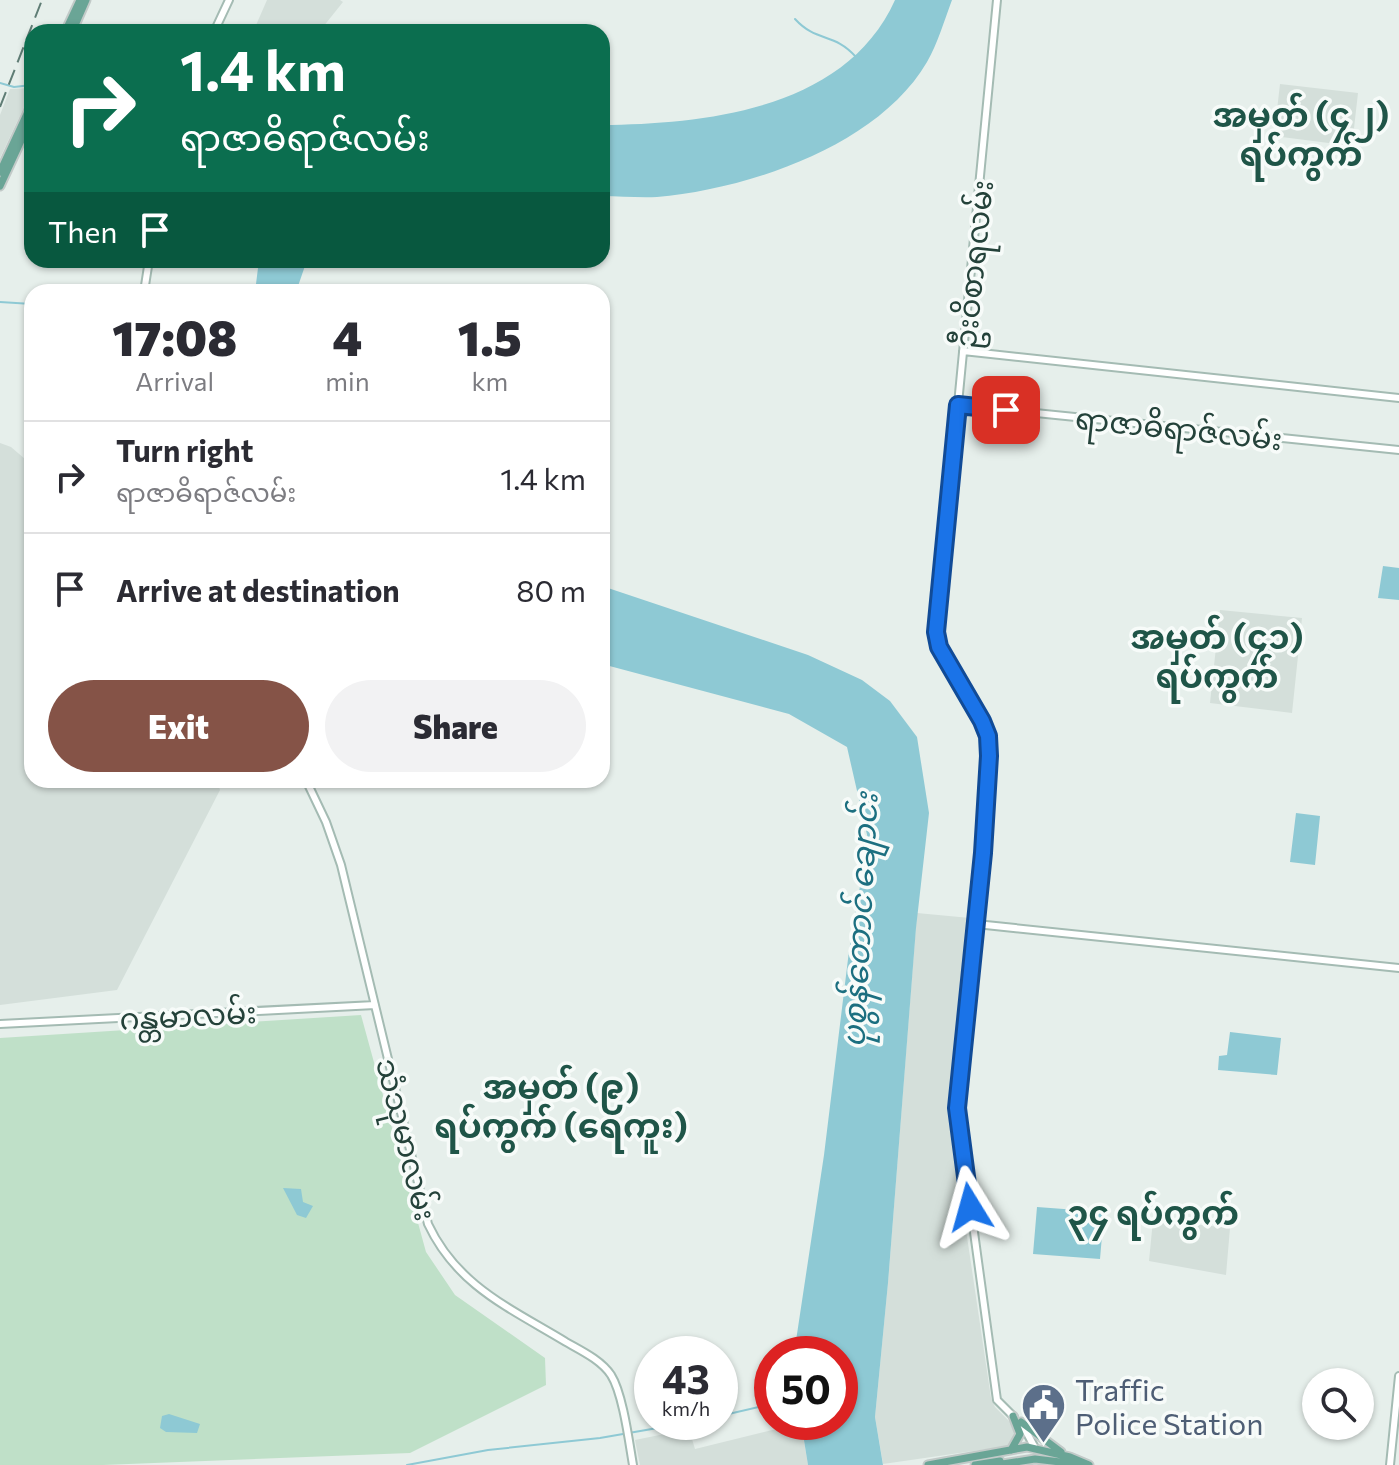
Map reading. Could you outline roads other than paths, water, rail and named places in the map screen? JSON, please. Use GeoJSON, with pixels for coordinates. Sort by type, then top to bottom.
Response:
{"type":"FeatureCollection","features":[{"type":"Feature","properties":{"kind":"main road"},"geometry":{"type":"LineString","coordinates":[[69,24],[80,0]]}},
{"type":"Feature","properties":{"kind":"main road"},"geometry":{"type":"LineString","coordinates":[[76,24],[86,0]]}},
{"type":"Feature","properties":{"kind":"main road"},"geometry":{"type":"LineString","coordinates":[[218,24],[229,0]]}},
{"type":"Feature","properties":{"kind":"main road","name":"ဦးဝိစာရလမ်း"},"geometry":{"type":"LineString","coordinates":[[997,0],[936,632],[939,647],[988,736],[976,924],[957,1108],[997,1400],[1013,1416]]}},
{"type":"Feature","properties":{"kind":"main road"},"geometry":{"type":"LineString","coordinates":[[0,172],[24,120]]}},
{"type":"Feature","properties":{"kind":"main road"},"geometry":{"type":"LineString","coordinates":[[0,186],[24,134]]}},
{"type":"Feature","properties":{"kind":"main road"},"geometry":{"type":"LineString","coordinates":[[963,356],[1399,398]]}},
{"type":"Feature","properties":{"kind":"main road","name":"ရာဇာဓိရာဇ်လမ်း"},"geometry":{"type":"LineString","coordinates":[[958,404],[1399,450]]}},
{"type":"Feature","properties":{"kind":"main road","name":"သံသုမာလမ်း"},"geometry":{"type":"LineString","coordinates":[[310,788],[341,865],[428,1224],[438,1245],[450,1262],[474,1285],[604,1367],[615,1386],[633,1465]]}},
{"type":"Feature","properties":{"kind":"main road"},"geometry":{"type":"LineString","coordinates":[[976,924],[1399,968]]}},
{"type":"Feature","properties":{"kind":"main road","name":"ဂန္တမာလမ်း"},"geometry":{"type":"LineString","coordinates":[[0,1024],[375,1005]]}},
{"type":"Feature","properties":{"kind":"main road"},"geometry":{"type":"LineString","coordinates":[[1390,1465],[1399,1376]]}},
{"type":"Feature","properties":{"kind":"main road"},"geometry":{"type":"LineString","coordinates":[[1013,1416],[1086,1465]]}},
{"type":"Feature","properties":{"kind":"main road"},"geometry":{"type":"LineString","coordinates":[[1011,1450],[1020,1434],[1013,1416]]}},
{"type":"Feature","properties":{"kind":"main road"},"geometry":{"type":"LineString","coordinates":[[1021,1422],[1035,1448],[1043,1455],[1086,1465]]}},
{"type":"Feature","properties":{"kind":"main road"},"geometry":{"type":"LineString","coordinates":[[975,1465],[1031,1455],[1035,1448]]}},
{"type":"Feature","properties":{"kind":"main road"},"geometry":{"type":"LineString","coordinates":[[928,1465],[1035,1448],[1070,1457]]}},
{"type":"Feature","properties":{"kind":"main road"},"geometry":{"type":"LineString","coordinates":[[996,1465],[1035,1459],[1059,1460]]}},
{"type":"Feature","properties":{"kind":"water"},"geometry":{"type":"Polygon","coordinates":[[[895,0],[952,0],[931,55],[905,92],[844,140],[770,173],[731,184],[657,197],[610,196],[610,125],[685,120],[728,114],[770,103],[808,87],[843,65],[873,37],[895,0]]]}},
{"type":"Feature","properties":{"kind":"water"},"geometry":{"type":"Polygon","coordinates":[[[258,268],[304,268],[299,284],[256,284],[258,268]]]}},
{"type":"Feature","properties":{"kind":"water"},"geometry":{"type":"Polygon","coordinates":[[[1383,566],[1399,568],[1399,600],[1378,598],[1383,566]]]}},
{"type":"Feature","properties":{"kind":"water","name":"ပုစွန်တောင် ချောင်း"},"geometry":{"type":"Polygon","coordinates":[[[610,589],[808,655],[862,680],[890,701],[917,737],[929,813],[916,928],[875,1417],[883,1465],[808,1465],[804,1440],[858,1440],[858,1336],[797,1336],[824,1155],[849,951],[868,839],[847,747],[789,714],[610,666],[610,589]]]}},
{"type":"Feature","properties":{"kind":"water"},"geometry":{"type":"Polygon","coordinates":[[[1296,813],[1320,816],[1315,865],[1290,862],[1296,813]]]}},
{"type":"Feature","properties":{"kind":"water"},"geometry":{"type":"Polygon","coordinates":[[[1230,1032],[1281,1038],[1277,1075],[1218,1070],[1219,1056],[1227,1055],[1230,1032]]]}},
{"type":"Feature","properties":{"kind":"water"},"geometry":{"type":"Polygon","coordinates":[[[283,1188],[301,1189],[303,1202],[313,1206],[306,1218],[297,1215],[283,1188]]]}},
{"type":"Feature","properties":{"kind":"water"},"geometry":{"type":"Polygon","coordinates":[[[1037,1207],[1104,1212],[1100,1259],[1033,1254],[1037,1207]]]}},
{"type":"Feature","properties":{"kind":"water"},"geometry":{"type":"Polygon","coordinates":[[[169,1414],[200,1424],[197,1433],[166,1432],[160,1428],[162,1416],[169,1414]]]}},
{"type":"Feature","properties":{"kind":"waterway"},"geometry":{"type":"LineString","coordinates":[[795,19],[811,32],[840,44],[856,57]]}},
{"type":"Feature","properties":{"kind":"waterway"},"geometry":{"type":"LineString","coordinates":[[0,83],[24,86]]}},
{"type":"Feature","properties":{"kind":"waterway"},"geometry":{"type":"LineString","coordinates":[[0,302],[24,304]]}},
{"type":"Feature","properties":{"kind":"waterway"},"geometry":{"type":"LineString","coordinates":[[738,1412],[754,1408]]}},
{"type":"Feature","properties":{"kind":"waterway"},"geometry":{"type":"LineString","coordinates":[[407,1465],[488,1450],[634,1432]]}},
{"type":"Feature","properties":{"kind":"railway"},"geometry":{"type":"LineString","coordinates":[[33,24],[42,0]]}},
{"type":"Feature","properties":{"kind":"railway"},"geometry":{"type":"LineString","coordinates":[[0,107],[24,46]]}},
{"type":"Feature","properties":{"kind":"place","name":"Traffic Police Station"},"geometry":{"type":"Point","coordinates":[1044,1444]}},
{"type":"Feature","properties":{"kind":"district","name":"အမှတ် (၄၂) ရပ်ကွက်"},"geometry":{"type":"Point","coordinates":[1301,132]}},
{"type":"Feature","properties":{"kind":"district","name":"အမှတ် (၄၁) ရပ်ကွက်"},"geometry":{"type":"Point","coordinates":[1217,654]}},
{"type":"Feature","properties":{"kind":"district","name":"အမှတ် (၉) ရပ်ကွက် (ရေကူး)"},"geometry":{"type":"Point","coordinates":[561,1104]}},
{"type":"Feature","properties":{"kind":"district","name":"၃၄ ရပ်ကွက်"},"geometry":{"type":"Point","coordinates":[1153,1211]}}]}
